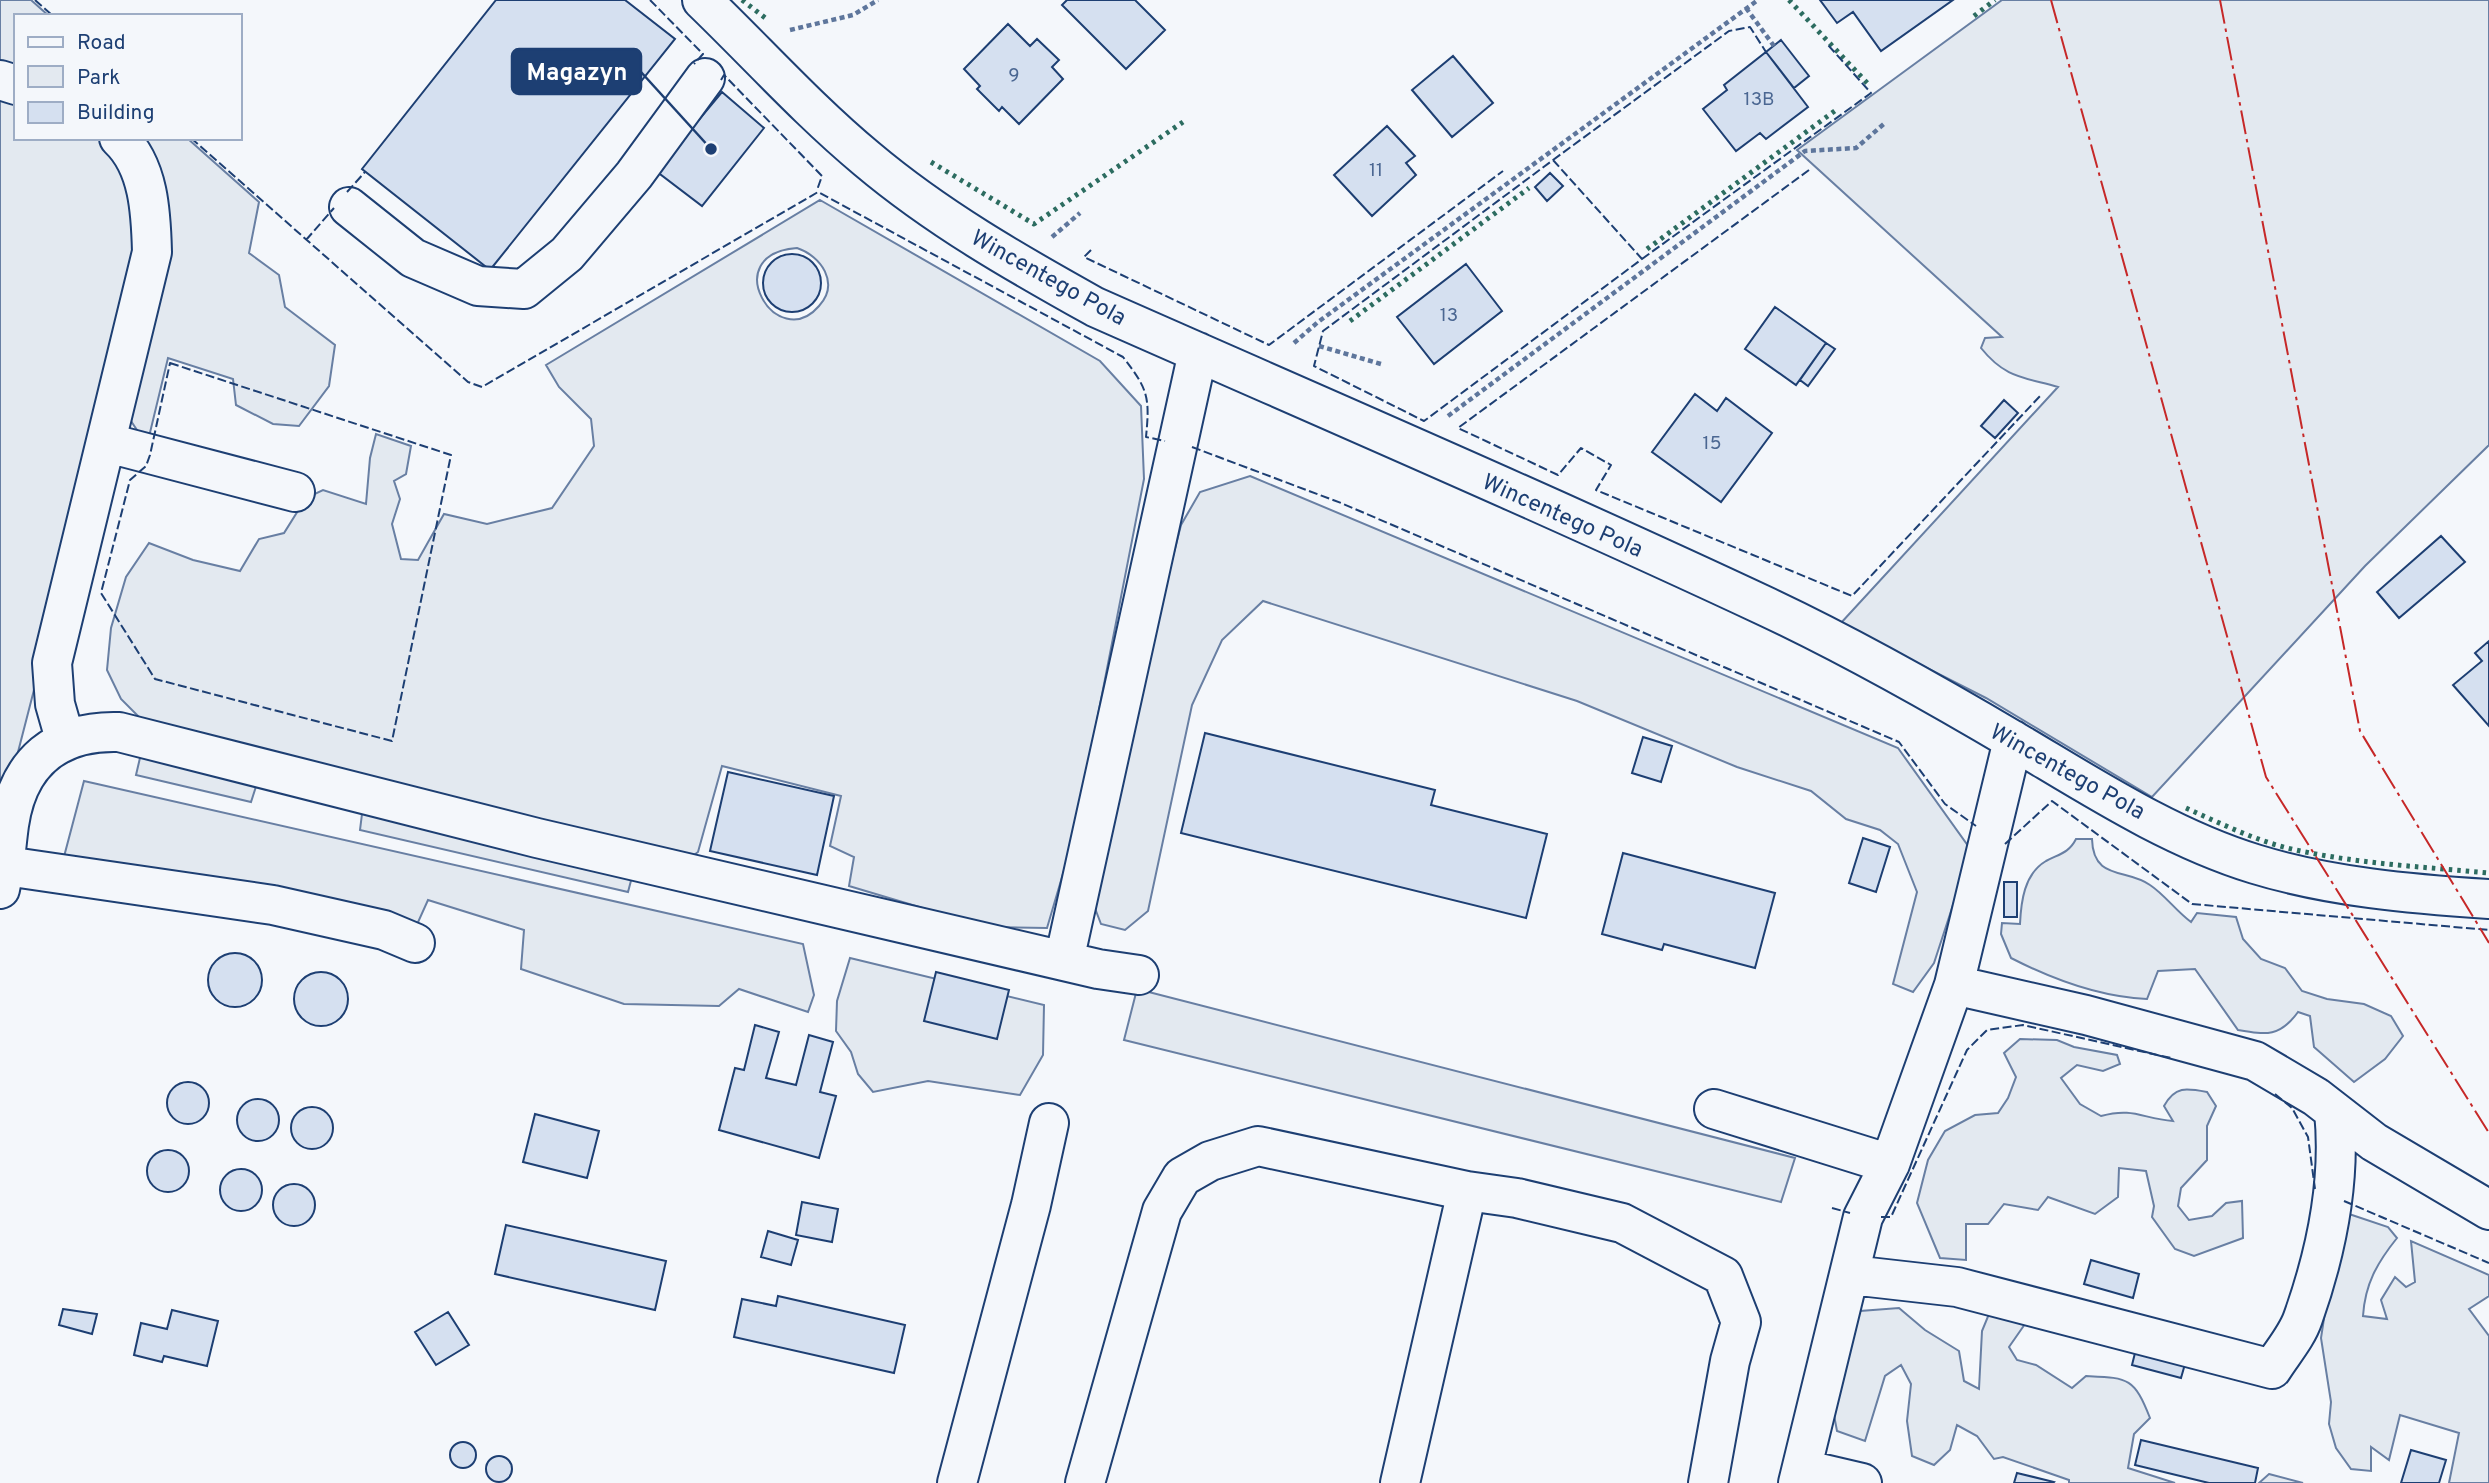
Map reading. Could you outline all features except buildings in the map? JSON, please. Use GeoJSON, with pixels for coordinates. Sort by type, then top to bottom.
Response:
{"type":"FeatureCollection","features":[{"type":"Feature","properties":{"kind":"street","name":"Wincentego Pola"},"geometry":{"type":"LineString","coordinates":[[702,0],[866,158],[929,208],[1006,257],[1095,307],[1770,608],[1911,682],[2091,787],[2178,832],[2252,863],[2367,888],[2489,899]]}},
{"type":"Feature","properties":{"kind":"street"},"geometry":{"type":"LineString","coordinates":[[349,207],[413,258],[478,286],[524,289],[567,254],[634,175],[705,78]]}},
{"type":"Feature","properties":{"kind":"street"},"geometry":{"type":"LineString","coordinates":[[65,739],[55,704],[52,663],[108,443],[152,252],[151,208],[133,151],[121,140]]}},
{"type":"Feature","properties":{"kind":"street"},"geometry":{"type":"LineString","coordinates":[[1063,961],[1198,352]]}},
{"type":"Feature","properties":{"kind":"street"},"geometry":{"type":"LineString","coordinates":[[108,443],[295,492]]}},
{"type":"Feature","properties":{"kind":"street"},"geometry":{"type":"LineString","coordinates":[[415,943],[384,930],[273,905],[3,877],[9,822],[22,782],[39,758],[65,739],[90,731],[120,732],[537,838],[1063,961],[1139,975]]}},
{"type":"Feature","properties":{"kind":"street"},"geometry":{"type":"LineString","coordinates":[[1862,1483],[1800,1476],[1863,1217],[1890,1164],[1954,985],[2013,740]]}},
{"type":"Feature","properties":{"kind":"street"},"geometry":{"type":"LineString","coordinates":[[1954,985],[2086,1014],[2255,1061],[2334,1111],[2374,1142],[2489,1210]]}},
{"type":"Feature","properties":{"kind":"street"},"geometry":{"type":"LineString","coordinates":[[1713,1110],[1890,1164]]}},
{"type":"Feature","properties":{"kind":"street"},"geometry":{"type":"LineString","coordinates":[[1851,1275],[1957,1287],[2272,1369],[2302,1320],[2329,1220],[2337,1145],[2334,1111]]}},
{"type":"Feature","properties":{"kind":"street"},"geometry":{"type":"LineString","coordinates":[[957,1483],[1031,1205],[1049,1123]]}},
{"type":"Feature","properties":{"kind":"street"},"geometry":{"type":"LineString","coordinates":[[1085,1483],[1162,1211],[1182,1177],[1210,1161],[1258,1146],[1467,1191],[1517,1198],[1622,1223],[1723,1276],[1741,1322],[1730,1361],[1708,1483]]}},
{"type":"Feature","properties":{"kind":"street"},"geometry":{"type":"LineString","coordinates":[[1400,1483],[1467,1191]]}},
{"type":"Feature","properties":{"kind":"path"},"geometry":{"type":"LineString","coordinates":[[783,32],[853,15],[878,0]]}},
{"type":"Feature","properties":{"kind":"path"},"geometry":{"type":"LineString","coordinates":[[1294,344],[1340,305],[1758,0]]}},
{"type":"Feature","properties":{"kind":"path"},"geometry":{"type":"LineString","coordinates":[[1746,8],[1774,46]]}},
{"type":"Feature","properties":{"kind":"path"},"geometry":{"type":"LineString","coordinates":[[1417,450],[1434,426],[1805,151],[1856,148],[1885,123]]}},
{"type":"Feature","properties":{"kind":"path"},"geometry":{"type":"LineString","coordinates":[[1319,346],[1381,364]]}},
{"type":"Feature","properties":{"kind":"green space"},"geometry":{"type":"Polygon","coordinates":[[[0,0],[31,0],[47,14],[14,14],[14,75],[0,71],[0,0]]]}},
{"type":"Feature","properties":{"kind":"green space"},"geometry":{"type":"Polygon","coordinates":[[[2002,0],[2489,0],[2489,445],[2365,566],[2152,797],[1986,698],[1840,624],[2058,387],[2015,375],[1990,358],[1981,348],[1985,338],[2002,337],[1797,150],[2002,0]]]}},
{"type":"Feature","properties":{"kind":"green space"},"geometry":{"type":"Polygon","coordinates":[[[0,93],[14,96],[14,140],[109,140],[143,211],[87,484],[0,822],[0,93]]]}},
{"type":"Feature","properties":{"kind":"green space"},"geometry":{"type":"Polygon","coordinates":[[[129,140],[189,140],[259,202],[249,253],[279,275],[285,307],[335,345],[329,386],[299,426],[273,424],[236,405],[233,379],[168,358],[147,445],[123,409],[148,315],[129,140]]]}},
{"type":"Feature","properties":{"kind":"green space"},"geometry":{"type":"Polygon","coordinates":[[[820,200],[1100,361],[1141,406],[1144,479],[1075,833],[1047,928],[986,927],[849,886],[854,857],[830,846],[841,796],[722,766],[698,852],[683,863],[152,730],[121,699],[107,670],[111,628],[126,577],[149,543],[193,560],[240,571],[259,539],[284,533],[306,498],[323,490],[366,504],[370,458],[376,434],[411,446],[406,474],[394,481],[400,499],[392,524],[401,559],[418,560],[444,514],[487,524],[552,508],[594,446],[591,419],[559,387],[546,365],[820,200]],[[797,248],[773,254],[760,266],[757,282],[762,298],[772,311],[786,318],[803,318],[819,306],[828,288],[825,271],[814,257],[797,248]]]}},
{"type":"Feature","properties":{"kind":"green space"},"geometry":{"type":"Polygon","coordinates":[[[1250,476],[1898,748],[1971,850],[1934,963],[1913,992],[1893,984],[1917,892],[1898,844],[1880,830],[1846,819],[1811,791],[1737,767],[1577,701],[1263,601],[1222,640],[1192,705],[1148,911],[1125,930],[1101,924],[1088,890],[1181,525],[1200,492],[1250,476]]]}},
{"type":"Feature","properties":{"kind":"green space"},"geometry":{"type":"Polygon","coordinates":[[[143,745],[260,774],[251,802],[136,775],[143,745]]]}},
{"type":"Feature","properties":{"kind":"green space"},"geometry":{"type":"Polygon","coordinates":[[[84,781],[803,944],[814,995],[808,1012],[739,989],[719,1006],[624,1004],[521,969],[524,930],[428,900],[415,929],[61,868],[84,781]]]}},
{"type":"Feature","properties":{"kind":"green space"},"geometry":{"type":"Polygon","coordinates":[[[363,806],[633,873],[628,892],[360,830],[363,806]]]}},
{"type":"Feature","properties":{"kind":"green space"},"geometry":{"type":"Polygon","coordinates":[[[2076,839],[2092,839],[2098,862],[2105,868],[2150,885],[2191,922],[2197,913],[2236,917],[2243,939],[2261,959],[2285,968],[2302,991],[2327,999],[2364,1004],[2391,1016],[2403,1036],[2385,1059],[2354,1082],[2314,1047],[2310,1016],[2298,1012],[2285,1026],[2272,1032],[2238,1030],[2195,969],[2158,971],[2147,999],[2129,998],[2077,986],[2011,958],[2001,934],[2002,923],[2020,924],[2025,889],[2033,873],[2046,861],[2067,850],[2076,839]]]}},
{"type":"Feature","properties":{"kind":"green space"},"geometry":{"type":"Polygon","coordinates":[[[850,958],[1044,1005],[1043,1055],[1020,1095],[928,1081],[873,1092],[858,1074],[851,1052],[836,1031],[837,1001],[850,958]]]}},
{"type":"Feature","properties":{"kind":"green space"},"geometry":{"type":"Polygon","coordinates":[[[1137,989],[1795,1158],[1781,1202],[1124,1040],[1137,989]]]}},
{"type":"Feature","properties":{"kind":"green space"},"geometry":{"type":"Polygon","coordinates":[[[2020,1039],[2057,1040],[2074,1047],[2117,1055],[2120,1064],[2103,1071],[2077,1065],[2061,1078],[2080,1104],[2101,1116],[2130,1113],[2173,1121],[2164,1106],[2172,1095],[2187,1089],[2207,1092],[2216,1106],[2207,1126],[2207,1160],[2181,1188],[2178,1206],[2189,1220],[2212,1216],[2226,1203],[2242,1201],[2243,1238],[2194,1256],[2175,1249],[2152,1217],[2154,1206],[2146,1171],[2119,1168],[2118,1197],[2095,1214],[2048,1197],[2038,1210],[2004,1204],[1988,1224],[1966,1224],[1966,1260],[1940,1258],[1917,1203],[1928,1160],[1945,1131],[1975,1115],[1998,1113],[2008,1098],[2016,1077],[2004,1053],[2020,1039]]]}},
{"type":"Feature","properties":{"kind":"green space"},"geometry":{"type":"Polygon","coordinates":[[[2349,1214],[2388,1227],[2397,1238],[2373,1274],[2366,1294],[2363,1316],[2387,1319],[2381,1300],[2395,1277],[2406,1287],[2415,1282],[2411,1241],[2489,1275],[2489,1296],[2469,1309],[2489,1336],[2489,1483],[2449,1483],[2459,1433],[2400,1415],[2389,1460],[2371,1447],[2371,1471],[2351,1469],[2336,1448],[2329,1424],[2331,1402],[2321,1338],[2328,1292],[2349,1214]]]}},
{"type":"Feature","properties":{"kind":"green space"},"geometry":{"type":"Polygon","coordinates":[[[1899,1308],[1925,1330],[1959,1351],[1964,1381],[1979,1389],[1982,1331],[1991,1309],[2025,1324],[2009,1347],[2017,1360],[2036,1365],[2072,1388],[2086,1376],[2128,1382],[2139,1394],[2150,1418],[2134,1434],[2128,1468],[2175,1483],[2069,1483],[2069,1480],[2003,1457],[1994,1459],[1977,1436],[1957,1425],[1950,1450],[1934,1465],[1912,1456],[1907,1421],[1911,1384],[1901,1365],[1885,1376],[1865,1441],[1837,1431],[1830,1394],[1849,1324],[1860,1311],[1899,1308]]]}},
{"type":"Feature","properties":{"kind":"green space"},"geometry":{"type":"Polygon","coordinates":[[[2269,1474],[2303,1483],[2259,1483],[2269,1474]]]}},
{"type":"Feature","properties":{"kind":"hedge"},"geometry":{"type":"LineString","coordinates":[[742,0],[768,20]]}},
{"type":"Feature","properties":{"kind":"hedge"},"geometry":{"type":"LineString","coordinates":[[1789,0],[1870,86]]}},
{"type":"Feature","properties":{"kind":"hedge"},"geometry":{"type":"LineString","coordinates":[[1974,16],[1995,0]]}},
{"type":"Feature","properties":{"kind":"hedge"},"geometry":{"type":"LineString","coordinates":[[1647,249],[1836,110]]}},
{"type":"Feature","properties":{"kind":"hedge"},"geometry":{"type":"LineString","coordinates":[[931,162],[1034,224],[1183,122]]}},
{"type":"Feature","properties":{"kind":"hedge"},"geometry":{"type":"LineString","coordinates":[[1350,321],[1529,188]]}},
{"type":"Feature","properties":{"kind":"hedge"},"geometry":{"type":"LineString","coordinates":[[2186,808],[2282,847],[2368,862],[2489,873]]}},
{"type":"Feature","properties":{"kind":"fence"},"geometry":{"type":"LineString","coordinates":[[35,0],[51,14]]}},
{"type":"Feature","properties":{"kind":"fence"},"geometry":{"type":"LineString","coordinates":[[650,0],[703,54],[694,64]]}},
{"type":"Feature","properties":{"kind":"fence"},"geometry":{"type":"LineString","coordinates":[[1553,160],[1729,31],[1750,27],[1766,52]]}},
{"type":"Feature","properties":{"kind":"fence"},"geometry":{"type":"LineString","coordinates":[[1642,259],[1871,93],[1828,45]]}},
{"type":"Feature","properties":{"kind":"fence"},"geometry":{"type":"LineString","coordinates":[[721,80],[724,75],[822,176],[817,190]]}},
{"type":"Feature","properties":{"kind":"fence"},"geometry":{"type":"LineString","coordinates":[[193,140],[468,382],[482,387],[818,192],[1123,357],[1138,377],[1145,394],[1148,412],[1146,437],[1165,441]]}},
{"type":"Feature","properties":{"kind":"fence"},"geometry":{"type":"LineString","coordinates":[[1553,160],[1642,259],[1424,421],[1314,366],[1323,331],[1553,160]]}},
{"type":"Feature","properties":{"kind":"fence"},"geometry":{"type":"LineString","coordinates":[[1809,170],[1458,428],[1558,475],[1581,448],[1611,465],[1596,490],[1852,596],[2041,395]]}},
{"type":"Feature","properties":{"kind":"fence"},"geometry":{"type":"LineString","coordinates":[[1091,250],[1084,257],[1269,345],[1503,171]]}},
{"type":"Feature","properties":{"kind":"fence"},"geometry":{"type":"LineString","coordinates":[[347,192],[365,172]]}},
{"type":"Feature","properties":{"kind":"fence"},"geometry":{"type":"LineString","coordinates":[[306,240],[334,208]]}},
{"type":"Feature","properties":{"kind":"fence"},"geometry":{"type":"LineString","coordinates":[[170,363],[451,455],[392,741],[155,679],[101,593],[130,480],[146,466],[150,455],[170,363]]}},
{"type":"Feature","properties":{"kind":"fence"},"geometry":{"type":"LineString","coordinates":[[1192,447],[1341,503],[1899,742],[1945,804],[1976,826]]}},
{"type":"Feature","properties":{"kind":"fence"},"geometry":{"type":"LineString","coordinates":[[2005,844],[2052,801],[2192,904],[2489,930]]}},
{"type":"Feature","properties":{"kind":"fence"},"geometry":{"type":"LineString","coordinates":[[1881,1217],[1891,1217],[1967,1050],[1987,1030],[2023,1025],[2171,1058]]}},
{"type":"Feature","properties":{"kind":"fence"},"geometry":{"type":"LineString","coordinates":[[2275,1094],[2292,1108],[2308,1137],[2315,1189]]}},
{"type":"Feature","properties":{"kind":"fence"},"geometry":{"type":"LineString","coordinates":[[2344,1201],[2489,1263]]}},
{"type":"Feature","properties":{"kind":"fence"},"geometry":{"type":"LineString","coordinates":[[1832,1208],[1850,1213]]}},
{"type":"Feature","properties":{"kind":"power"},"geometry":{"type":"LineString","coordinates":[[2051,0],[2266,777],[2489,1133]]}},
{"type":"Feature","properties":{"kind":"power"},"geometry":{"type":"LineString","coordinates":[[2220,0],[2360,731],[2489,943]]}},
{"type":"Feature","properties":{"kind":"place","name":"Magazyn"},"geometry":{"type":"Point","coordinates":[711,149]}}]}
